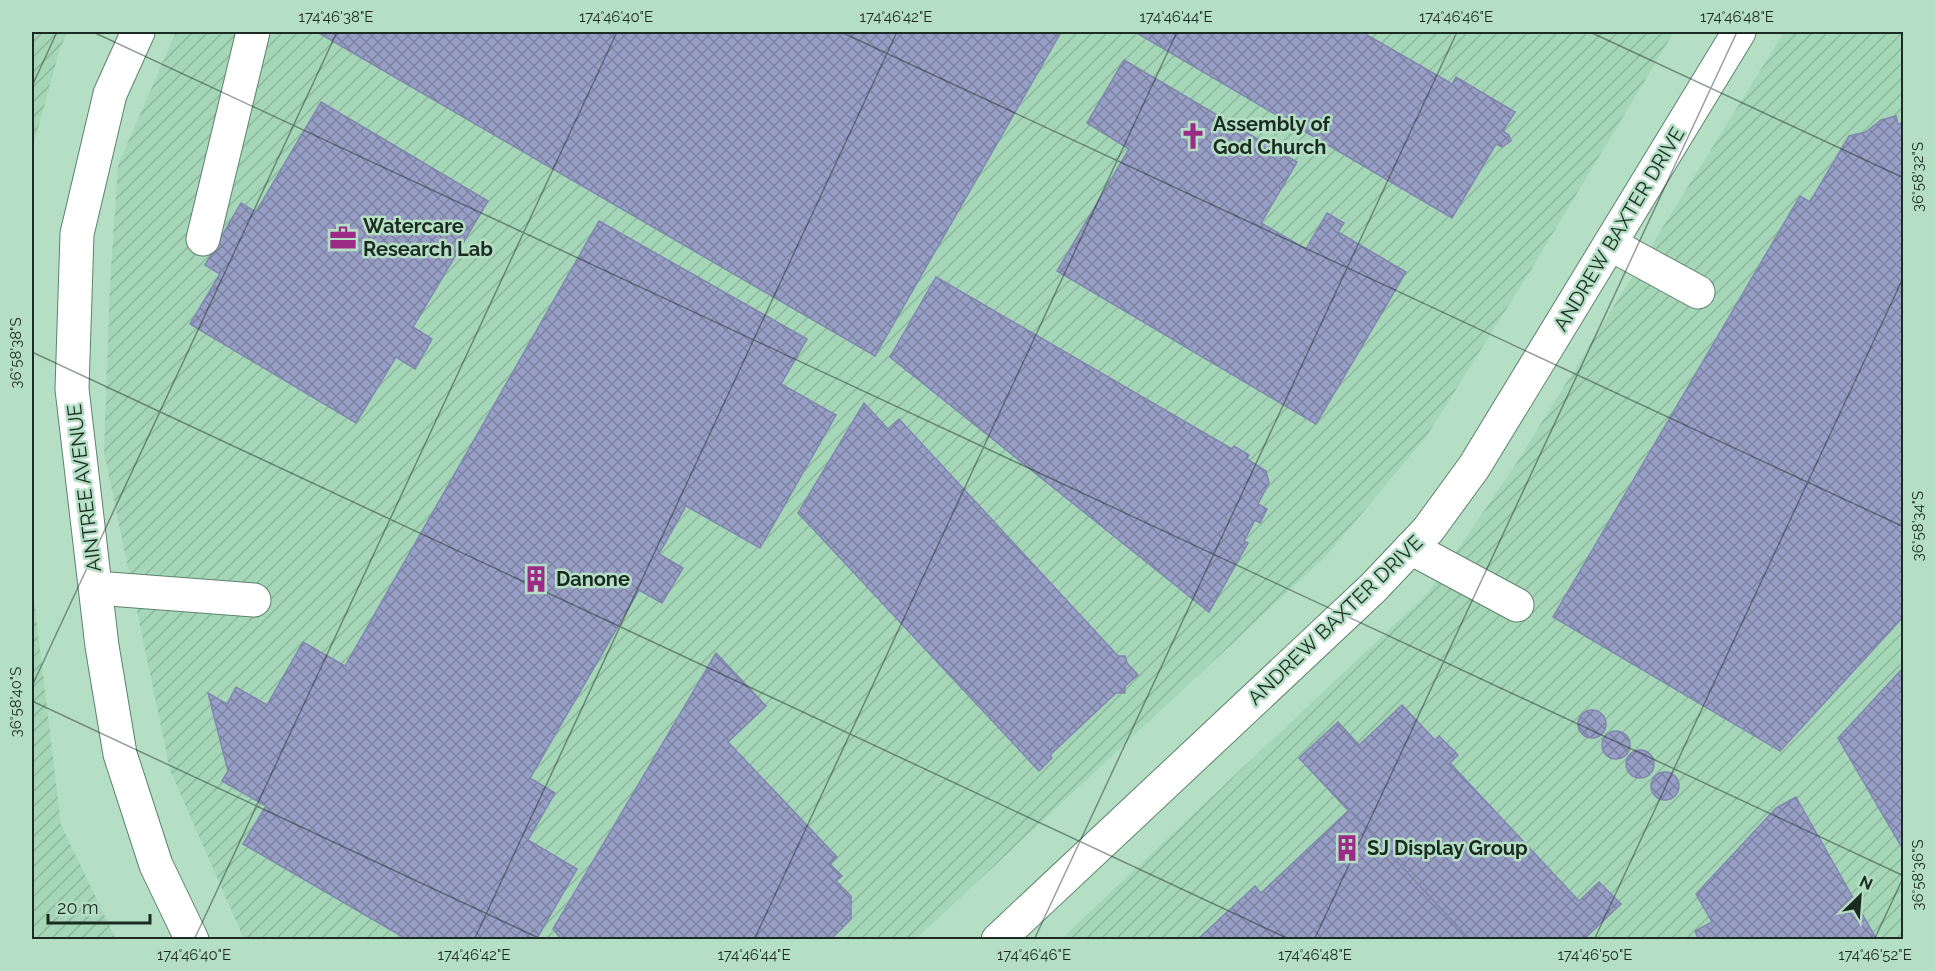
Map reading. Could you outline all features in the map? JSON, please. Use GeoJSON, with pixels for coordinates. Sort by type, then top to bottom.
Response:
{"type":"FeatureCollection","features":[{"type":"Feature","properties":{"kind":"street","name":"AINTREE AVENUE"},"geometry":{"type":"LineString","coordinates":[[138,32],[110,94],[77,234],[72,389],[96,588],[120,754],[156,865],[192,939]]}},
{"type":"Feature","properties":{"kind":"street"},"geometry":{"type":"LineString","coordinates":[[203,239],[253,32]]}},
{"type":"Feature","properties":{"kind":"street","name":"ANDREW BAXTER DRIVE"},"geometry":{"type":"LineString","coordinates":[[998,939],[1373,588],[1428,530],[1474,467],[1739,32]]}},
{"type":"Feature","properties":{"kind":"street"},"geometry":{"type":"LineString","coordinates":[[1610,244],[1698,292]]}},
{"type":"Feature","properties":{"kind":"street"},"geometry":{"type":"LineString","coordinates":[[1411,548],[1517,605]]}},
{"type":"Feature","properties":{"kind":"street"},"geometry":{"type":"LineString","coordinates":[[96,588],[254,600]]}},
{"type":"Feature","properties":{"kind":"shaded area"},"geometry":{"type":"Polygon","coordinates":[[[32,32],[68,32],[60,48],[32,151],[32,32]]]}},
{"type":"Feature","properties":{"kind":"shaded area"},"geometry":{"type":"Polygon","coordinates":[[[176,32],[1674,32],[1529,273],[1426,437],[1326,556],[916,939],[244,939],[170,770],[104,452],[110,285],[118,165],[176,32]]]}},
{"type":"Feature","properties":{"kind":"shaded area"},"geometry":{"type":"Polygon","coordinates":[[[1784,32],[1903,32],[1903,939],[1060,940],[1428,593],[1514,467],[1784,32]]]}},
{"type":"Feature","properties":{"kind":"shaded area"},"geometry":{"type":"Polygon","coordinates":[[[32,582],[61,825],[116,939],[32,939],[32,582]]]}},
{"type":"Feature","properties":{"kind":"building"},"geometry":{"type":"Polygon","coordinates":[[[317,32],[1061,32],[875,356],[317,32]]]}},
{"type":"Feature","properties":{"kind":"building"},"geometry":{"type":"Polygon","coordinates":[[[1135,32],[1362,32],[1452,84],[1456,77],[1515,112],[1503,131],[1509,135],[1511,141],[1502,147],[1496,144],[1452,218],[1135,32]]]}},
{"type":"Feature","properties":{"kind":"building"},"geometry":{"type":"Polygon","coordinates":[[[1124,60],[1297,162],[1261,223],[1306,249],[1327,213],[1344,223],[1338,232],[1406,272],[1316,424],[1057,271],[1129,149],[1087,123],[1124,60]]]}},
{"type":"Feature","properties":{"kind":"building","name":"Watercare Research Lab"},"geometry":{"type":"Polygon","coordinates":[[[321,102],[488,201],[413,327],[432,339],[415,369],[396,357],[356,423],[190,324],[220,274],[205,265],[241,203],[256,212],[321,102]]]}},
{"type":"Feature","properties":{"kind":"building"},"geometry":{"type":"Polygon","coordinates":[[[1896,116],[1898,124],[1904,122],[1904,616],[1780,751],[1553,617],[1800,196],[1810,202],[1849,136],[1866,132],[1881,120],[1896,116]]]}},
{"type":"Feature","properties":{"kind":"building","name":"Danone"},"geometry":{"type":"Polygon","coordinates":[[[599,221],[807,339],[781,384],[836,415],[760,548],[686,506],[659,554],[683,568],[662,603],[639,590],[530,778],[555,793],[528,840],[577,869],[536,940],[408,940],[243,844],[266,806],[222,781],[228,771],[208,693],[227,704],[236,687],[267,705],[303,642],[345,666],[599,221]]]}},
{"type":"Feature","properties":{"kind":"building"},"geometry":{"type":"Polygon","coordinates":[[[936,277],[1232,449],[1234,446],[1249,455],[1247,459],[1266,471],[1269,483],[1258,504],[1267,509],[1260,523],[1255,520],[1244,541],[1248,543],[1209,612],[890,357],[936,277]]]}},
{"type":"Feature","properties":{"kind":"building"},"geometry":{"type":"Polygon","coordinates":[[[864,403],[888,429],[899,419],[1118,656],[1125,656],[1127,663],[1138,675],[1125,686],[1125,693],[1116,693],[1050,755],[1052,758],[1039,771],[798,513],[864,403]]]}},
{"type":"Feature","properties":{"kind":"building"},"geometry":{"type":"Polygon","coordinates":[[[716,653],[766,706],[728,742],[837,857],[830,864],[842,876],[836,881],[851,896],[851,919],[830,940],[562,940],[553,929],[716,653]]]}},
{"type":"Feature","properties":{"kind":"building"},"geometry":{"type":"Polygon","coordinates":[[[1904,667],[1904,851],[1838,738],[1904,667]]]}},
{"type":"Feature","properties":{"kind":"building"},"geometry":{"type":"Polygon","coordinates":[[[1402,705],[1435,740],[1439,736],[1458,755],[1450,763],[1579,901],[1599,882],[1621,904],[1583,940],[1470,940],[1299,758],[1338,722],[1359,745],[1402,705]]]}},
{"type":"Feature","properties":{"kind":"building"},"geometry":{"type":"Polygon","coordinates":[[[1592,710],[1602,714],[1606,724],[1602,734],[1592,738],[1582,734],[1578,724],[1582,714],[1592,710]]]}},
{"type":"Feature","properties":{"kind":"building"},"geometry":{"type":"Polygon","coordinates":[[[1616,731],[1626,735],[1630,745],[1626,755],[1616,759],[1606,755],[1602,745],[1606,735],[1616,731]]]}},
{"type":"Feature","properties":{"kind":"building"},"geometry":{"type":"Polygon","coordinates":[[[1640,750],[1650,754],[1654,764],[1650,774],[1640,778],[1630,774],[1626,764],[1630,754],[1640,750]]]}},
{"type":"Feature","properties":{"kind":"building"},"geometry":{"type":"Polygon","coordinates":[[[1665,772],[1675,776],[1679,786],[1675,796],[1665,800],[1655,796],[1651,786],[1655,776],[1665,772]]]}},
{"type":"Feature","properties":{"kind":"building"},"geometry":{"type":"Polygon","coordinates":[[[1796,797],[1877,940],[1699,940],[1695,931],[1712,922],[1696,894],[1776,808],[1796,797]]]}},
{"type":"Feature","properties":{"kind":"building","name":"SJ Display Group"},"geometry":{"type":"Polygon","coordinates":[[[1349,810],[1470,940],[1197,940],[1255,886],[1261,893],[1349,810]]]}},
{"type":"Feature","properties":{"kind":"place","name":"Assembly of God Church"},"geometry":{"type":"Point","coordinates":[1193,136]}},
{"type":"Feature","properties":{"kind":"place","name":"Watercare Research Lab"},"geometry":{"type":"Point","coordinates":[343,238]}},
{"type":"Feature","properties":{"kind":"place","name":"Danone"},"geometry":{"type":"Point","coordinates":[536,579]}},
{"type":"Feature","properties":{"kind":"place","name":"SJ Display Group"},"geometry":{"type":"Point","coordinates":[1347,848]}}]}
